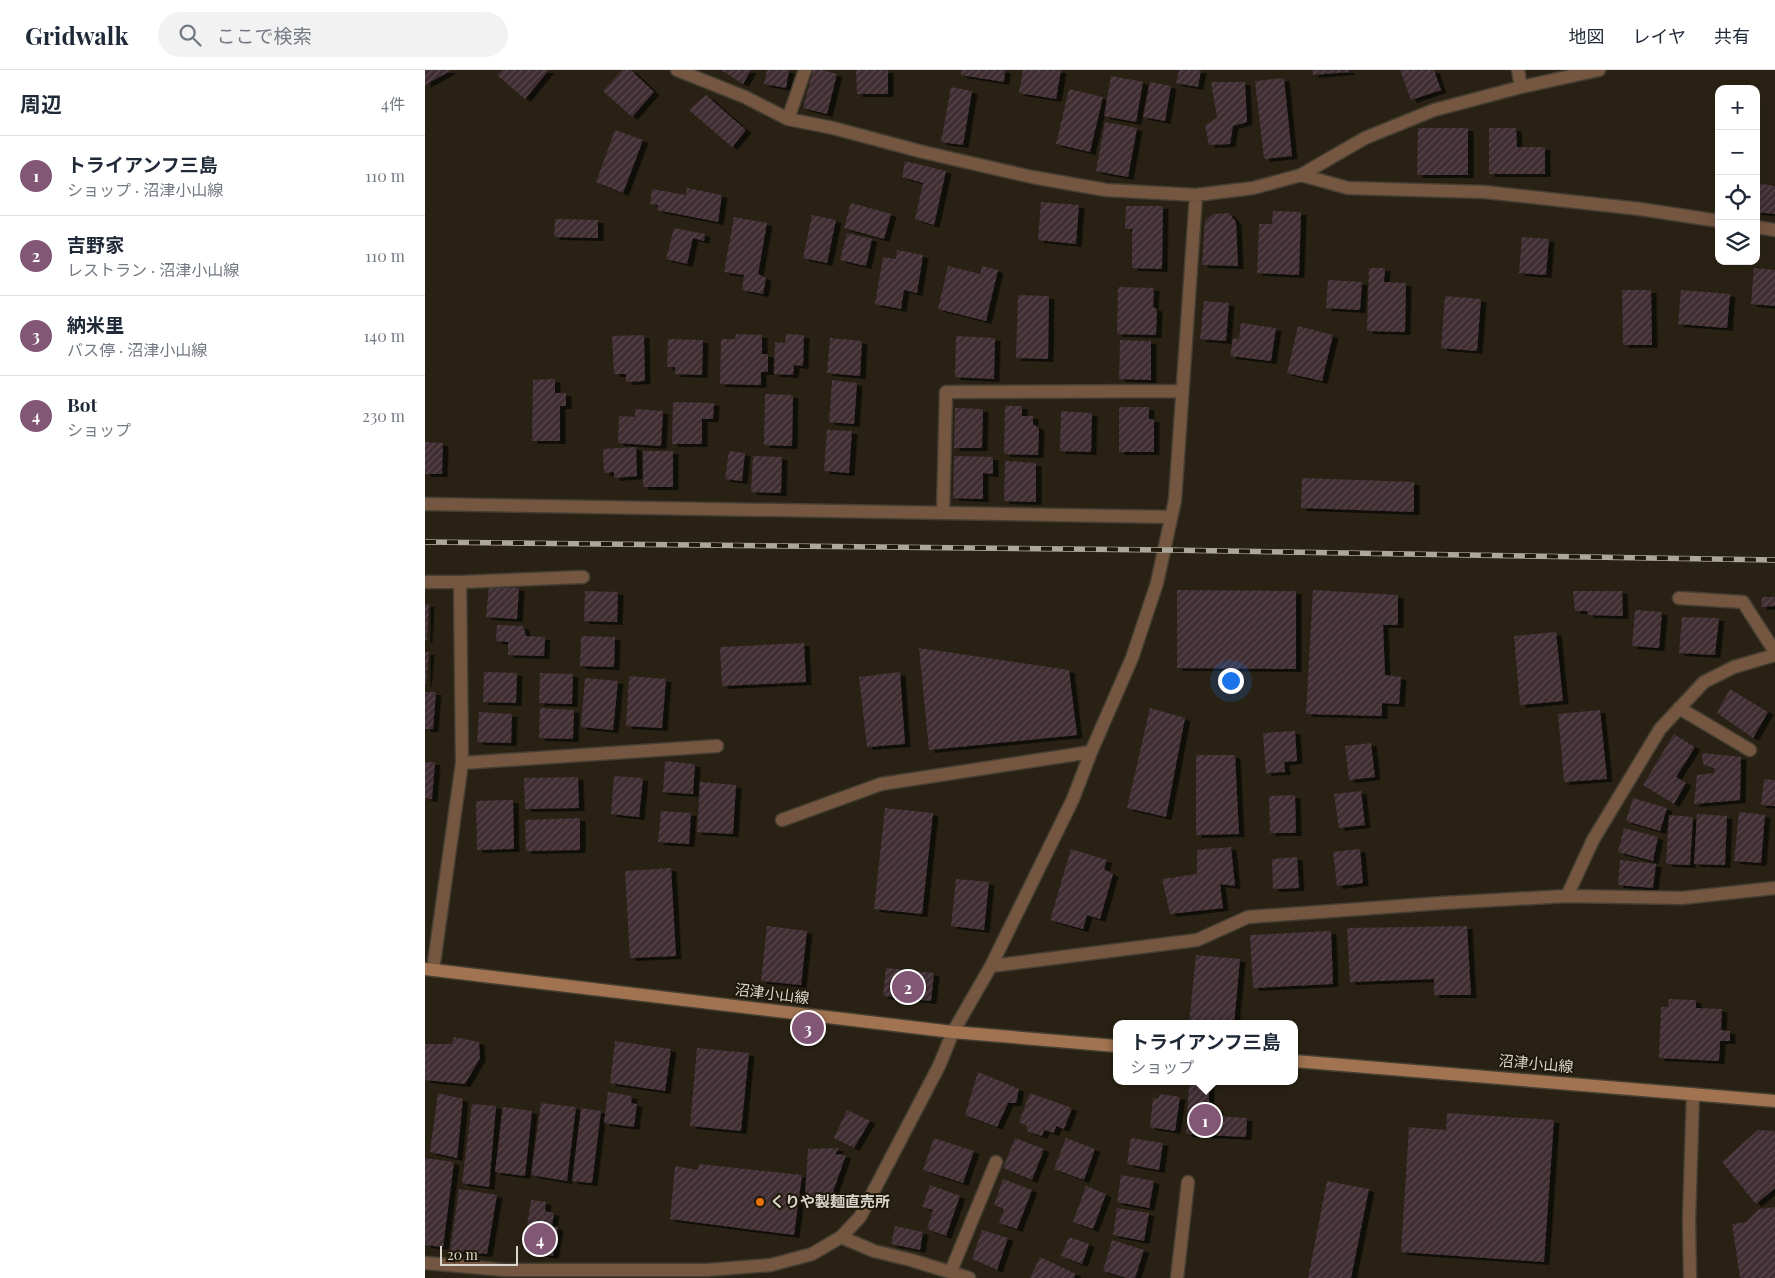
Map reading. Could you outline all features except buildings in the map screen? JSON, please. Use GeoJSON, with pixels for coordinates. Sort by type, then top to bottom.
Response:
{"type":"FeatureCollection","features":[{"type":"Feature","properties":{"kind":"main road","name":"沼津小山線"},"geometry":{"type":"LineString","coordinates":[[429,969],[953,1032],[1113,1046]]}},
{"type":"Feature","properties":{"kind":"main road","name":"沼津小山線"},"geometry":{"type":"LineString","coordinates":[[1298,1061],[1775,1101]]}},
{"type":"Feature","properties":{"kind":"street"},"geometry":{"type":"LineString","coordinates":[[677,70],[745,97],[788,119],[833,128],[923,152],[1032,177],[1106,190],[1196,195],[1253,188],[1301,175],[1373,135],[1434,110],[1521,87],[1599,70]]}},
{"type":"Feature","properties":{"kind":"street"},"geometry":{"type":"LineString","coordinates":[[788,119],[805,70]]}},
{"type":"Feature","properties":{"kind":"street"},"geometry":{"type":"LineString","coordinates":[[1518,70],[1521,87]]}},
{"type":"Feature","properties":{"kind":"street"},"geometry":{"type":"LineString","coordinates":[[1301,175],[1348,188],[1485,192],[1639,209],[1715,220]]}},
{"type":"Feature","properties":{"kind":"street"},"geometry":{"type":"LineString","coordinates":[[425,1263],[505,1270],[708,1274],[771,1265],[812,1254],[841,1237],[860,1217],[939,1066],[953,1032],[991,966],[1073,799],[1091,752],[1132,658],[1157,583],[1175,500],[1196,195]]}},
{"type":"Feature","properties":{"kind":"street"},"geometry":{"type":"LineString","coordinates":[[1760,228],[1775,230]]}},
{"type":"Feature","properties":{"kind":"street"},"geometry":{"type":"LineString","coordinates":[[943,513],[945,392],[1182,391]]}},
{"type":"Feature","properties":{"kind":"street"},"geometry":{"type":"LineString","coordinates":[[425,504],[1171,517]]}},
{"type":"Feature","properties":{"kind":"street"},"geometry":{"type":"LineString","coordinates":[[425,582],[583,577]]}},
{"type":"Feature","properties":{"kind":"street"},"geometry":{"type":"LineString","coordinates":[[429,969],[462,763],[460,582]]}},
{"type":"Feature","properties":{"kind":"street"},"geometry":{"type":"LineString","coordinates":[[1679,598],[1743,602],[1775,652]]}},
{"type":"Feature","properties":{"kind":"street"},"geometry":{"type":"LineString","coordinates":[[1567,896],[1593,840],[1660,729],[1704,682],[1734,667],[1775,655]]}},
{"type":"Feature","properties":{"kind":"street"},"geometry":{"type":"LineString","coordinates":[[1679,708],[1750,750]]}},
{"type":"Feature","properties":{"kind":"street"},"geometry":{"type":"LineString","coordinates":[[462,763],[717,746]]}},
{"type":"Feature","properties":{"kind":"street"},"geometry":{"type":"LineString","coordinates":[[782,820],[881,784],[1091,752]]}},
{"type":"Feature","properties":{"kind":"street"},"geometry":{"type":"LineString","coordinates":[[991,966],[1197,940],[1248,917],[1567,896],[1682,898],[1775,888]]}},
{"type":"Feature","properties":{"kind":"street"},"geometry":{"type":"LineString","coordinates":[[1690,1278],[1689,1219],[1693,1094]]}},
{"type":"Feature","properties":{"kind":"street"},"geometry":{"type":"LineString","coordinates":[[951,1271],[996,1162]]}},
{"type":"Feature","properties":{"kind":"street"},"geometry":{"type":"LineString","coordinates":[[1177,1278],[1188,1182]]}},
{"type":"Feature","properties":{"kind":"street"},"geometry":{"type":"LineString","coordinates":[[841,1237],[874,1251],[951,1271],[969,1278]]}},
{"type":"Feature","properties":{"kind":"railway"},"geometry":{"type":"LineString","coordinates":[[425,542],[1165,550],[1775,560]]}},
{"type":"Feature","properties":{"kind":"place","name":"吉野家"},"geometry":{"type":"Point","coordinates":[908,987]}},
{"type":"Feature","properties":{"kind":"place","name":"納米里"},"geometry":{"type":"Point","coordinates":[808,1028]}},
{"type":"Feature","properties":{"kind":"place","name":"トライアンフ三島"},"geometry":{"type":"Point","coordinates":[1205,1120]}},
{"type":"Feature","properties":{"kind":"place","name":"くりや製麺直売所"},"geometry":{"type":"Point","coordinates":[760,1202]}},
{"type":"Feature","properties":{"kind":"place","name":"Bot"},"geometry":{"type":"Point","coordinates":[540,1239]}}]}
